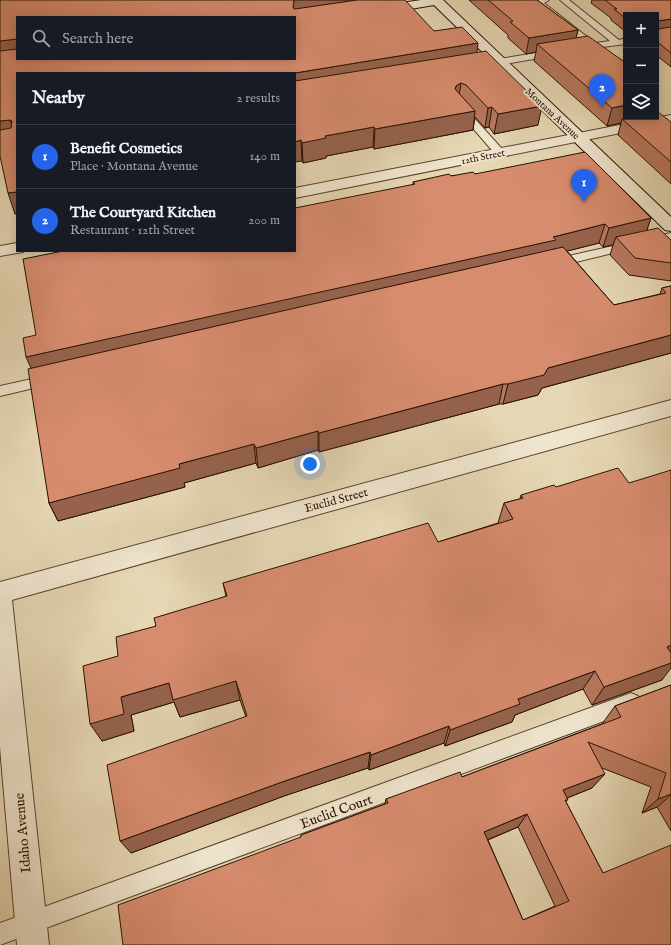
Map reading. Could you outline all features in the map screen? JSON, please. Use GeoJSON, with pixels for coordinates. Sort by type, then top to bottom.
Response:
{"type":"FeatureCollection","features":[{"type":"Feature","properties":{"kind":"street"},"geometry":{"type":"LineString","coordinates":[[366,12],[440,0]]}},
{"type":"Feature","properties":{"kind":"street","name":"Montana Avenue"},"geometry":{"type":"LineString","coordinates":[[440,0],[500,62],[671,226]]}},
{"type":"Feature","properties":{"kind":"street","name":"12th Street"},"geometry":{"type":"LineString","coordinates":[[296,193],[671,119]]}},
{"type":"Feature","properties":{"kind":"street"},"geometry":{"type":"LineString","coordinates":[[0,251],[16,248]]}},
{"type":"Feature","properties":{"kind":"street","name":"Euclid Street"},"geometry":{"type":"LineString","coordinates":[[0,592],[671,408]]}},
{"type":"Feature","properties":{"kind":"street","name":"Idaho Avenue"},"geometry":{"type":"LineString","coordinates":[[0,601],[32,934]]}},
{"type":"Feature","properties":{"kind":"lane"},"geometry":{"type":"LineString","coordinates":[[544,0],[537,2],[593,46]]}},
{"type":"Feature","properties":{"kind":"lane"},"geometry":{"type":"LineString","coordinates":[[564,0],[622,42]]}},
{"type":"Feature","properties":{"kind":"lane"},"geometry":{"type":"LineString","coordinates":[[482,65],[622,42]]}},
{"type":"Feature","properties":{"kind":"lane"},"geometry":{"type":"LineString","coordinates":[[459,107],[500,153]]}},
{"type":"Feature","properties":{"kind":"lane"},"geometry":{"type":"LineString","coordinates":[[542,266],[671,236]]}},
{"type":"Feature","properties":{"kind":"lane"},"geometry":{"type":"LineString","coordinates":[[0,391],[61,377]]}},
{"type":"Feature","properties":{"kind":"lane","name":"Euclid Court"},"geometry":{"type":"LineString","coordinates":[[0,934],[32,934],[649,696]]}},
{"type":"Feature","properties":{"kind":"building"},"geometry":{"type":"Polygon","coordinates":[[[0,0],[294,0],[293,8],[295,9],[357,0],[405,0],[434,31],[462,27],[478,43],[296,73],[16,72],[16,192],[8,193],[0,156],[0,130],[11,128],[12,121],[0,121],[0,51],[16,49],[16,60],[296,60],[296,16],[16,16],[16,39],[0,41],[0,0]]]}},
{"type":"Feature","properties":{"kind":"building"},"geometry":{"type":"Polygon","coordinates":[[[488,0],[537,0],[578,30],[529,38],[510,22],[513,21],[488,0]]]}},
{"type":"Feature","properties":{"kind":"building"},"geometry":{"type":"Polygon","coordinates":[[[605,0],[671,0],[671,19],[659,21],[659,12],[623,12],[623,16],[614,9],[617,9],[605,0]]]}},
{"type":"Feature","properties":{"kind":"building"},"geometry":{"type":"Polygon","coordinates":[[[671,27],[671,53],[659,43],[659,29],[671,27]]]}},
{"type":"Feature","properties":{"kind":"building"},"geometry":{"type":"Polygon","coordinates":[[[588,36],[623,61],[623,106],[612,108],[537,44],[588,36]]]}},
{"type":"Feature","properties":{"kind":"building"},"geometry":{"type":"Polygon","coordinates":[[[486,51],[542,106],[498,114],[492,107],[488,108],[466,85],[461,83],[456,86],[455,89],[475,111],[375,129],[374,127],[325,136],[326,138],[302,143],[301,140],[296,142],[296,81],[486,51]]]}},
{"type":"Feature","properties":{"kind":"building"},"geometry":{"type":"Polygon","coordinates":[[[659,113],[671,122],[671,162],[623,120],[659,120],[659,113]]]}},
{"type":"Feature","properties":{"kind":"building"},"geometry":{"type":"Polygon","coordinates":[[[585,152],[651,218],[609,228],[605,224],[553,237],[556,240],[26,357],[23,338],[36,335],[23,259],[58,252],[296,252],[296,208],[415,184],[413,182],[449,174],[451,176],[473,172],[475,174],[585,152]]]}},
{"type":"Feature","properties":{"kind":"building"},"geometry":{"type":"Polygon","coordinates":[[[658,228],[671,240],[671,263],[635,258],[616,237],[658,228]]]}},
{"type":"Feature","properties":{"kind":"building"},"geometry":{"type":"Polygon","coordinates":[[[563,247],[614,305],[666,293],[662,288],[671,286],[671,335],[548,368],[544,375],[503,384],[319,433],[318,431],[256,448],[254,444],[179,464],[180,468],[49,503],[28,369],[563,247]]]}},
{"type":"Feature","properties":{"kind":"building"},"geometry":{"type":"Polygon","coordinates":[[[618,468],[629,483],[671,470],[671,645],[667,647],[671,653],[671,663],[604,687],[595,671],[518,699],[520,704],[450,730],[449,726],[371,755],[370,752],[282,782],[120,841],[107,765],[247,716],[236,681],[173,700],[169,683],[121,697],[124,714],[90,724],[83,666],[118,656],[116,637],[156,626],[154,618],[227,596],[223,583],[428,523],[438,542],[513,519],[504,503],[523,498],[521,495],[554,485],[556,487],[618,468]]]}},
{"type":"Feature","properties":{"kind":"building"},"geometry":{"type":"Polygon","coordinates":[[[671,685],[671,794],[658,799],[666,773],[588,742],[605,774],[563,790],[568,800],[565,800],[603,873],[671,845],[671,945],[123,945],[118,905],[388,803],[386,799],[460,772],[462,777],[621,717],[615,706],[671,685]],[[527,814],[484,832],[523,920],[569,901],[527,814]]]}},
{"type":"Feature","properties":{"kind":"place","name":"The Courtyard Kitchen"},"geometry":{"type":"Point","coordinates":[602,107]}},
{"type":"Feature","properties":{"kind":"place","name":"Benefit Cosmetics"},"geometry":{"type":"Point","coordinates":[584,202]}}]}
